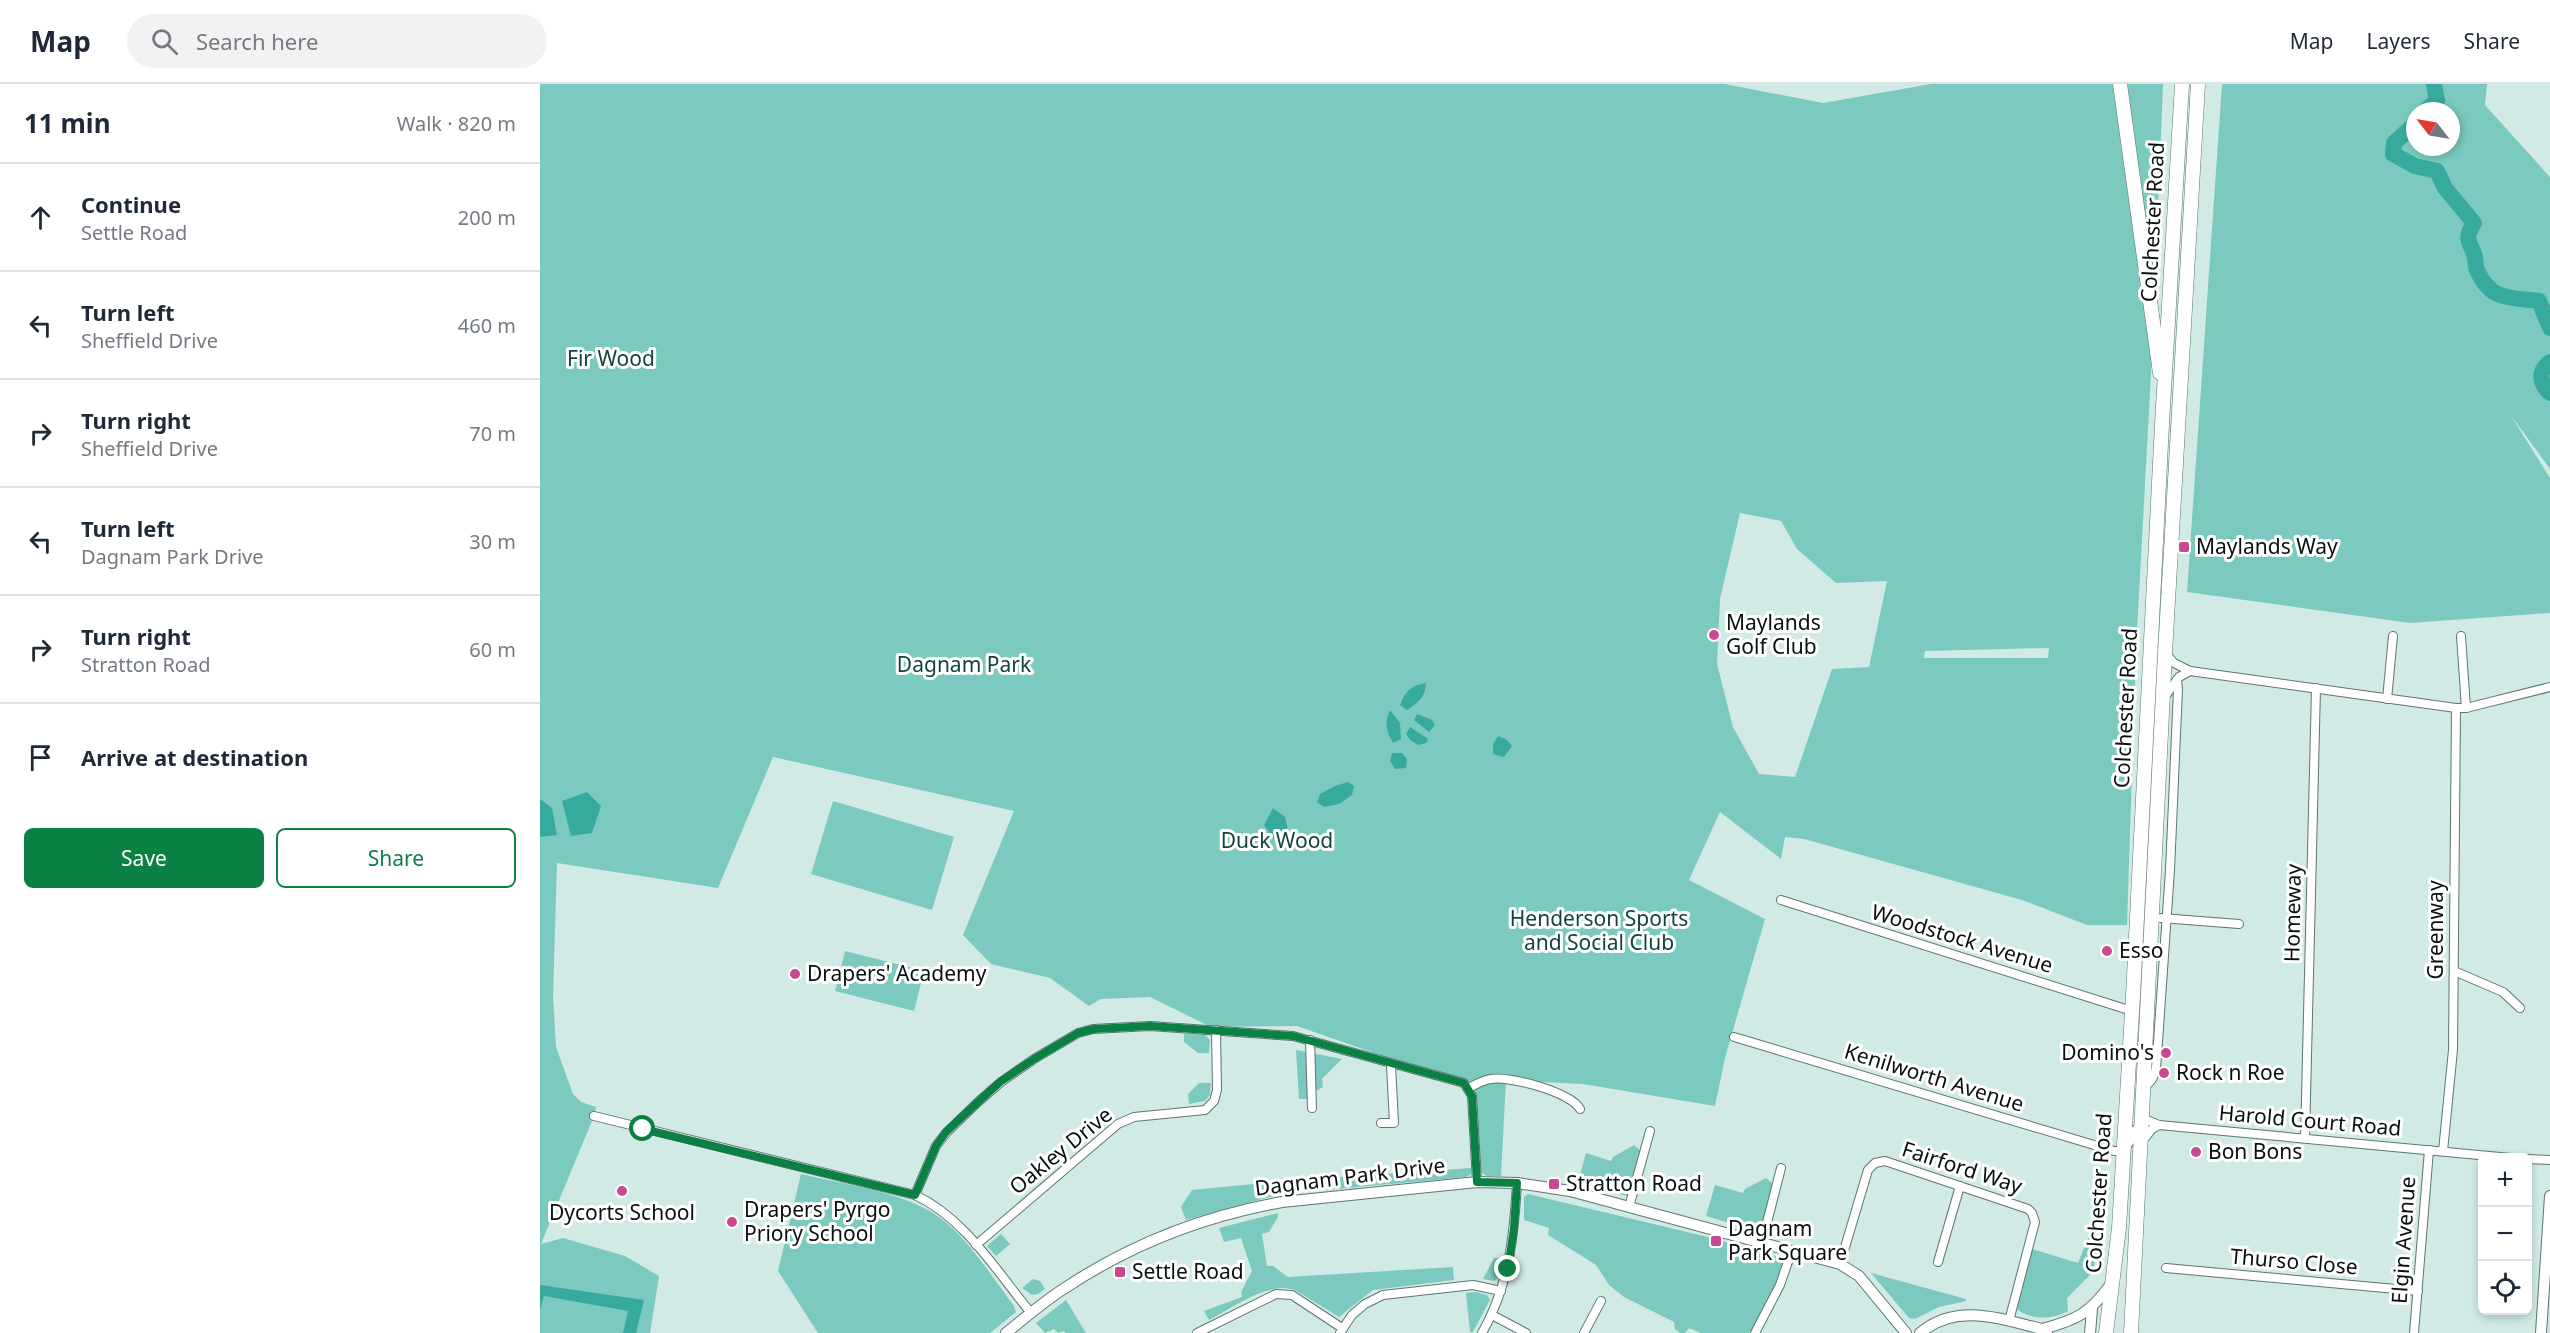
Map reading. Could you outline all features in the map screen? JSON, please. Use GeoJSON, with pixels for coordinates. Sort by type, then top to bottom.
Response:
{"type":"FeatureCollection","features":[{"type":"Feature","properties":{"kind":"highway"},"geometry":{"type":"LineString","coordinates":[[2120,84],[2164,392]]}},
{"type":"Feature","properties":{"kind":"highway","name":"Colchester Road"},"geometry":{"type":"LineString","coordinates":[[2106,1333],[2114,1280],[2132,1011],[2182,84]]}},
{"type":"Feature","properties":{"kind":"highway","name":"Colchester Road"},"geometry":{"type":"LineString","coordinates":[[2131,1333],[2142,1124],[2158,918],[2163,700],[2168,656],[2198,84]]}},
{"type":"Feature","properties":{"kind":"street"},"geometry":{"type":"LineString","coordinates":[[2387,699],[2393,636]]}},
{"type":"Feature","properties":{"kind":"street","name":"Greenway"},"geometry":{"type":"LineString","coordinates":[[2443,1151],[2453,1050],[2462,636]]}},
{"type":"Feature","properties":{"kind":"street"},"geometry":{"type":"LineString","coordinates":[[2168,656],[2190,671],[2461,708],[2550,687]]}},
{"type":"Feature","properties":{"kind":"street","name":"Colchester Road"},"geometry":{"type":"LineString","coordinates":[[2158,918],[2176,758],[2178,689],[2177,679],[2168,656]]}},
{"type":"Feature","properties":{"kind":"street"},"geometry":{"type":"LineString","coordinates":[[2163,700],[2177,679],[2190,671]]}},
{"type":"Feature","properties":{"kind":"street","name":"Homeway"},"geometry":{"type":"LineString","coordinates":[[2305,1138],[2316,688]]}},
{"type":"Feature","properties":{"kind":"street","name":"Woodstock Avenue"},"geometry":{"type":"LineString","coordinates":[[1781,900],[2132,1011]]}},
{"type":"Feature","properties":{"kind":"street"},"geometry":{"type":"LineString","coordinates":[[2158,918],[2239,924]]}},
{"type":"Feature","properties":{"kind":"street"},"geometry":{"type":"LineString","coordinates":[[2454,971],[2503,992],[2520,1008]]}},
{"type":"Feature","properties":{"kind":"street"},"geometry":{"type":"LineString","coordinates":[[915,1195],[936,1146],[946,1132],[1000,1082],[1071,1037],[1094,1029],[1150,1026],[1310,1040],[1391,1065],[1456,1080],[1469,1088],[1472,1096],[1477,1182]]}},
{"type":"Feature","properties":{"kind":"street","name":"Oakley Drive"},"geometry":{"type":"LineString","coordinates":[[976,1245],[1118,1124],[1134,1117],[1205,1110],[1214,1101],[1217,1090],[1216,1030]]}},
{"type":"Feature","properties":{"kind":"street","name":"Kenilworth Avenue"},"geometry":{"type":"LineString","coordinates":[[1734,1037],[2068,1138],[2123,1151]]}},
{"type":"Feature","properties":{"kind":"street"},"geometry":{"type":"LineString","coordinates":[[1310,1040],[1312,1108]]}},
{"type":"Feature","properties":{"kind":"street"},"geometry":{"type":"LineString","coordinates":[[1381,1123],[1394,1123],[1391,1065]]}},
{"type":"Feature","properties":{"kind":"street"},"geometry":{"type":"LineString","coordinates":[[1469,1088],[1492,1078],[1516,1082],[1551,1091],[1577,1103],[1580,1108]]}},
{"type":"Feature","properties":{"kind":"street"},"geometry":{"type":"LineString","coordinates":[[594,1116],[915,1195],[931,1203],[948,1216],[976,1245],[1031,1313]]}},
{"type":"Feature","properties":{"kind":"street","name":"Harold Court Road"},"geometry":{"type":"LineString","coordinates":[[2142,1124],[2147,1120],[2159,1125],[2478,1155]]}},
{"type":"Feature","properties":{"kind":"street"},"geometry":{"type":"LineString","coordinates":[[2123,1151],[2131,1140],[2132,1133],[2142,1124]]}},
{"type":"Feature","properties":{"kind":"street"},"geometry":{"type":"LineString","coordinates":[[2141,1143],[2152,1129],[2159,1125]]}},
{"type":"Feature","properties":{"kind":"street"},"geometry":{"type":"LineString","coordinates":[[1629,1207],[1650,1131]]}},
{"type":"Feature","properties":{"kind":"street","name":"Elgin Avenue"},"geometry":{"type":"LineString","coordinates":[[2415,1333],[2428,1150]]}},
{"type":"Feature","properties":{"kind":"street"},"geometry":{"type":"LineString","coordinates":[[2532,1159],[2550,1160]]}},
{"type":"Feature","properties":{"kind":"street","name":"Fairford Way"},"geometry":{"type":"LineString","coordinates":[[1840,1264],[1868,1170],[1875,1163],[1885,1161],[1960,1186],[2028,1209],[2034,1216],[2034,1227],[2009,1321]]}},
{"type":"Feature","properties":{"kind":"street"},"geometry":{"type":"LineString","coordinates":[[1762,1242],[1781,1168]]}},
{"type":"Feature","properties":{"kind":"street","name":"Dagnam Park Drive"},"geometry":{"type":"LineString","coordinates":[[1006,1333],[1063,1288],[1108,1262],[1163,1236],[1208,1219],[1282,1202],[1477,1182],[1517,1183],[1570,1191],[1840,1264],[1859,1276],[1906,1333]]}},
{"type":"Feature","properties":{"kind":"street"},"geometry":{"type":"LineString","coordinates":[[1482,1333],[1501,1291],[1512,1248],[1517,1183]]}},
{"type":"Feature","properties":{"kind":"street"},"geometry":{"type":"LineString","coordinates":[[1938,1262],[1960,1186]]}},
{"type":"Feature","properties":{"kind":"street"},"geometry":{"type":"LineString","coordinates":[[2541,1333],[2550,1196]]}},
{"type":"Feature","properties":{"kind":"street"},"geometry":{"type":"LineString","coordinates":[[1755,1333],[1780,1285],[1792,1250]]}},
{"type":"Feature","properties":{"kind":"street","name":"Thurso Close"},"geometry":{"type":"LineString","coordinates":[[2166,1268],[2418,1291]]}},
{"type":"Feature","properties":{"kind":"street"},"geometry":{"type":"LineString","coordinates":[[1920,1333],[1931,1324],[1954,1316],[1981,1314],[2044,1331],[2075,1320],[2092,1308],[2114,1280]]}},
{"type":"Feature","properties":{"kind":"street"},"geometry":{"type":"LineString","coordinates":[[1197,1333],[1267,1297],[1285,1293],[1292,1295],[1341,1331],[1365,1304],[1383,1295],[1473,1285],[1501,1291]]}},
{"type":"Feature","properties":{"kind":"street"},"geometry":{"type":"LineString","coordinates":[[1584,1333],[1601,1301]]}},
{"type":"Feature","properties":{"kind":"street"},"geometry":{"type":"LineString","coordinates":[[2090,1333],[2092,1308]]}},
{"type":"Feature","properties":{"kind":"street"},"geometry":{"type":"LineString","coordinates":[[1492,1315],[1526,1333]]}},
{"type":"Feature","properties":{"kind":"green space"},"geometry":{"type":"Polygon","coordinates":[[[540,84],[1725,84],[1823,103],[1931,84],[2163,84],[2153,337],[2136,649],[2127,925],[2087,925],[2022,900],[1804,839],[1785,837],[1781,859],[1720,812],[1689,880],[1765,919],[1725,1058],[1715,1106],[1583,1084],[1506,1080],[1501,1176],[1487,1176],[1480,1172],[1474,1085],[1476,1083],[1428,1072],[1297,1026],[1211,1027],[1150,997],[1101,999],[1089,1006],[1050,978],[991,964],[963,935],[1014,811],[773,757],[718,888],[557,863],[553,997],[556,1047],[573,1094],[581,1102],[596,1107],[541,1244],[563,1238],[625,1256],[659,1276],[650,1333],[540,1333],[540,84]],[[1740,513],[1720,599],[1717,664],[1733,727],[1759,774],[1795,777],[1832,669],[1869,667],[1887,581],[1836,583],[1797,549],[1781,521],[1740,513]],[[2049,648],[1925,651],[1924,658],[2048,658],[2049,648]]]}},
{"type":"Feature","properties":{"kind":"green space"},"geometry":{"type":"Polygon","coordinates":[[[2222,84],[2487,84],[2485,105],[2550,177],[2550,469],[2510,414],[2550,478],[2550,613],[2410,623],[2187,592],[2222,84]]]}},
{"type":"Feature","properties":{"kind":"green space"},"geometry":{"type":"Polygon","coordinates":[[[833,801],[954,837],[932,910],[811,874],[833,801]]]}},
{"type":"Feature","properties":{"kind":"green space"},"geometry":{"type":"Polygon","coordinates":[[[845,951],[924,971],[914,1011],[835,991],[845,951]]]}},
{"type":"Feature","properties":{"kind":"green space"},"geometry":{"type":"Polygon","coordinates":[[[1184,1034],[1205,1035],[1210,1040],[1209,1053],[1198,1053],[1184,1042],[1184,1034]]]}},
{"type":"Feature","properties":{"kind":"green space"},"geometry":{"type":"Polygon","coordinates":[[[1296,1050],[1342,1059],[1322,1079],[1323,1087],[1308,1095],[1307,1099],[1299,1099],[1296,1050]]]}},
{"type":"Feature","properties":{"kind":"green space"},"geometry":{"type":"Polygon","coordinates":[[[1199,1083],[1211,1083],[1210,1095],[1205,1101],[1189,1104],[1188,1094],[1199,1083]]]}},
{"type":"Feature","properties":{"kind":"green space"},"geometry":{"type":"Polygon","coordinates":[[[1634,1145],[1640,1150],[1627,1196],[1578,1182],[1586,1153],[1611,1161],[1613,1157],[1634,1145]]]}},
{"type":"Feature","properties":{"kind":"green space"},"geometry":{"type":"Polygon","coordinates":[[[1471,1168],[1471,1174],[1466,1177],[1283,1194],[1285,1181],[1471,1168]]]}},
{"type":"Feature","properties":{"kind":"green space"},"geometry":{"type":"Polygon","coordinates":[[[801,1174],[903,1199],[933,1213],[956,1231],[987,1269],[1016,1312],[990,1333],[818,1333],[778,1271],[801,1174]]]}},
{"type":"Feature","properties":{"kind":"green space"},"geometry":{"type":"Polygon","coordinates":[[[1766,1178],[1773,1184],[1760,1232],[1706,1216],[1715,1185],[1743,1193],[1745,1189],[1766,1178]]]}},
{"type":"Feature","properties":{"kind":"green space"},"geometry":{"type":"Polygon","coordinates":[[[1275,1182],[1277,1195],[1186,1220],[1181,1207],[1192,1190],[1275,1182]]]}},
{"type":"Feature","properties":{"kind":"green space"},"geometry":{"type":"Polygon","coordinates":[[[1528,1194],[1708,1237],[1789,1260],[1755,1333],[1701,1333],[1689,1328],[1685,1333],[1680,1333],[1675,1329],[1674,1322],[1624,1297],[1609,1285],[1596,1265],[1548,1235],[1549,1228],[1524,1220],[1524,1197],[1528,1194]]]}},
{"type":"Feature","properties":{"kind":"green space"},"geometry":{"type":"Polygon","coordinates":[[[1278,1213],[1269,1232],[1262,1234],[1267,1266],[1273,1266],[1288,1277],[1453,1267],[1454,1280],[1373,1290],[1339,1317],[1295,1290],[1273,1289],[1250,1297],[1209,1320],[1204,1311],[1242,1297],[1241,1292],[1252,1271],[1241,1238],[1224,1242],[1219,1228],[1278,1213]]]}},
{"type":"Feature","properties":{"kind":"green space"},"geometry":{"type":"Polygon","coordinates":[[[1001,1234],[1010,1244],[996,1256],[987,1246],[1001,1234]]]}},
{"type":"Feature","properties":{"kind":"green space"},"geometry":{"type":"Polygon","coordinates":[[[2088,1238],[2095,1238],[2100,1242],[2092,1273],[2067,1298],[2068,1311],[2042,1318],[2022,1313],[2017,1309],[2032,1249],[2078,1263],[2088,1238]]]}},
{"type":"Feature","properties":{"kind":"green space"},"geometry":{"type":"Polygon","coordinates":[[[1494,1258],[1502,1258],[1497,1279],[1494,1281],[1483,1279],[1494,1258]]]}},
{"type":"Feature","properties":{"kind":"green space"},"geometry":{"type":"Polygon","coordinates":[[[1871,1273],[1966,1299],[1966,1301],[1939,1307],[1915,1319],[1909,1318],[1871,1273]]]}},
{"type":"Feature","properties":{"kind":"green space"},"geometry":{"type":"Polygon","coordinates":[[[1033,1279],[1040,1281],[1045,1289],[1032,1295],[1022,1288],[1033,1279]]]}},
{"type":"Feature","properties":{"kind":"green space"},"geometry":{"type":"Polygon","coordinates":[[[1476,1292],[1487,1295],[1490,1300],[1473,1332],[1470,1332],[1466,1293],[1476,1292]]]}},
{"type":"Feature","properties":{"kind":"green space"},"geometry":{"type":"Polygon","coordinates":[[[1066,1300],[1086,1333],[1066,1333],[1064,1331],[1058,1333],[1054,1329],[1045,1333],[1036,1323],[1066,1300]]]}},
{"type":"Feature","properties":{"kind":"shaded area"},"geometry":{"type":"Polygon","coordinates":[[[1426,683],[1421,699],[1415,705],[1407,710],[1400,705],[1410,690],[1426,683]]]}},
{"type":"Feature","properties":{"kind":"shaded area"},"geometry":{"type":"Polygon","coordinates":[[[1390,710],[1400,723],[1401,739],[1393,743],[1387,726],[1390,710]]]}},
{"type":"Feature","properties":{"kind":"shaded area"},"geometry":{"type":"Polygon","coordinates":[[[1417,714],[1432,720],[1435,725],[1429,732],[1414,720],[1417,714]]]}},
{"type":"Feature","properties":{"kind":"shaded area"},"geometry":{"type":"Polygon","coordinates":[[[1410,727],[1428,739],[1426,743],[1418,745],[1410,740],[1406,734],[1410,727]]]}},
{"type":"Feature","properties":{"kind":"shaded area"},"geometry":{"type":"Polygon","coordinates":[[[1498,736],[1507,740],[1512,746],[1504,757],[1493,754],[1493,744],[1498,736]]]}},
{"type":"Feature","properties":{"kind":"shaded area"},"geometry":{"type":"Polygon","coordinates":[[[1392,753],[1402,753],[1407,759],[1406,768],[1395,769],[1390,761],[1392,753]]]}},
{"type":"Feature","properties":{"kind":"shaded area"},"geometry":{"type":"Polygon","coordinates":[[[1348,782],[1354,786],[1352,795],[1339,804],[1324,807],[1317,802],[1320,794],[1348,782]]]}},
{"type":"Feature","properties":{"kind":"shaded area"},"geometry":{"type":"Polygon","coordinates":[[[587,792],[601,806],[592,833],[571,836],[562,801],[587,792]]]}},
{"type":"Feature","properties":{"kind":"shaded area"},"geometry":{"type":"Polygon","coordinates":[[[540,799],[552,808],[557,835],[540,837],[540,799]]]}},
{"type":"Feature","properties":{"kind":"shaded area"},"geometry":{"type":"Polygon","coordinates":[[[1273,808],[1285,817],[1288,831],[1282,840],[1273,838],[1264,825],[1273,808]]]}},
{"type":"Feature","properties":{"kind":"shaded area"},"geometry":{"type":"Polygon","coordinates":[[[540,1285],[644,1300],[636,1333],[623,1333],[628,1311],[544,1296],[540,1311],[540,1285]]]}},
{"type":"Feature","properties":{"kind":"waterway"},"geometry":{"type":"LineString","coordinates":[[2434,84],[2436,102]]}},
{"type":"Feature","properties":{"kind":"waterway"},"geometry":{"type":"LineString","coordinates":[[2406,132],[2394,143],[2393,154],[2415,166],[2437,171],[2445,188],[2474,223],[2468,240],[2475,257],[2476,268],[2483,280],[2495,293],[2511,298],[2539,301],[2550,328]]}},
{"type":"Feature","properties":{"kind":"waterway"},"geometry":{"type":"LineString","coordinates":[[2550,362],[2543,369],[2541,377],[2550,393]]}},
{"type":"Feature","properties":{"kind":"place","name":"Maylands Way"},"geometry":{"type":"Point","coordinates":[2184,547]}},
{"type":"Feature","properties":{"kind":"place","name":"Maylands Golf Club"},"geometry":{"type":"Point","coordinates":[1714,635]}},
{"type":"Feature","properties":{"kind":"place","name":"Esso"},"geometry":{"type":"Point","coordinates":[2107,951]}},
{"type":"Feature","properties":{"kind":"place","name":"Drapers' Academy"},"geometry":{"type":"Point","coordinates":[795,974]}},
{"type":"Feature","properties":{"kind":"place","name":"Domino's"},"geometry":{"type":"Point","coordinates":[2166,1053]}},
{"type":"Feature","properties":{"kind":"place","name":"Rock n Roe"},"geometry":{"type":"Point","coordinates":[2164,1073]}},
{"type":"Feature","properties":{"kind":"place","name":"Bon Bons"},"geometry":{"type":"Point","coordinates":[2196,1152]}},
{"type":"Feature","properties":{"kind":"place","name":"Stratton Road"},"geometry":{"type":"Point","coordinates":[1554,1184]}},
{"type":"Feature","properties":{"kind":"place","name":"Dycorts School"},"geometry":{"type":"Point","coordinates":[622,1191]}},
{"type":"Feature","properties":{"kind":"place","name":"Drapers' Pyrgo Priory School"},"geometry":{"type":"Point","coordinates":[732,1222]}},
{"type":"Feature","properties":{"kind":"place","name":"Dagnam Park Square"},"geometry":{"type":"Point","coordinates":[1716,1241]}},
{"type":"Feature","properties":{"kind":"place","name":"Settle Road"},"geometry":{"type":"Point","coordinates":[1120,1272]}},
{"type":"Feature","properties":{"kind":"route"},"geometry":{"type":"LineString","coordinates":[[643,1129],[915,1195],[936,1146],[946,1132],[1000,1082],[1078,1033],[1094,1029],[1150,1026],[1296,1037],[1430,1075],[1456,1080],[1469,1088],[1472,1096],[1477,1182],[1517,1183],[1508,1269]]}},
{"type":"Feature","properties":{"kind":"park label","name":"Fir Wood"},"geometry":{"type":"Point","coordinates":[611,359]}},
{"type":"Feature","properties":{"kind":"park label","name":"Dagnam Park"},"geometry":{"type":"Point","coordinates":[964,665]}},
{"type":"Feature","properties":{"kind":"park label","name":"Duck Wood"},"geometry":{"type":"Point","coordinates":[1277,841]}},
{"type":"Feature","properties":{"kind":"park label","name":"Henderson Sports and Social Club"},"geometry":{"type":"Point","coordinates":[1599,931]}}]}
